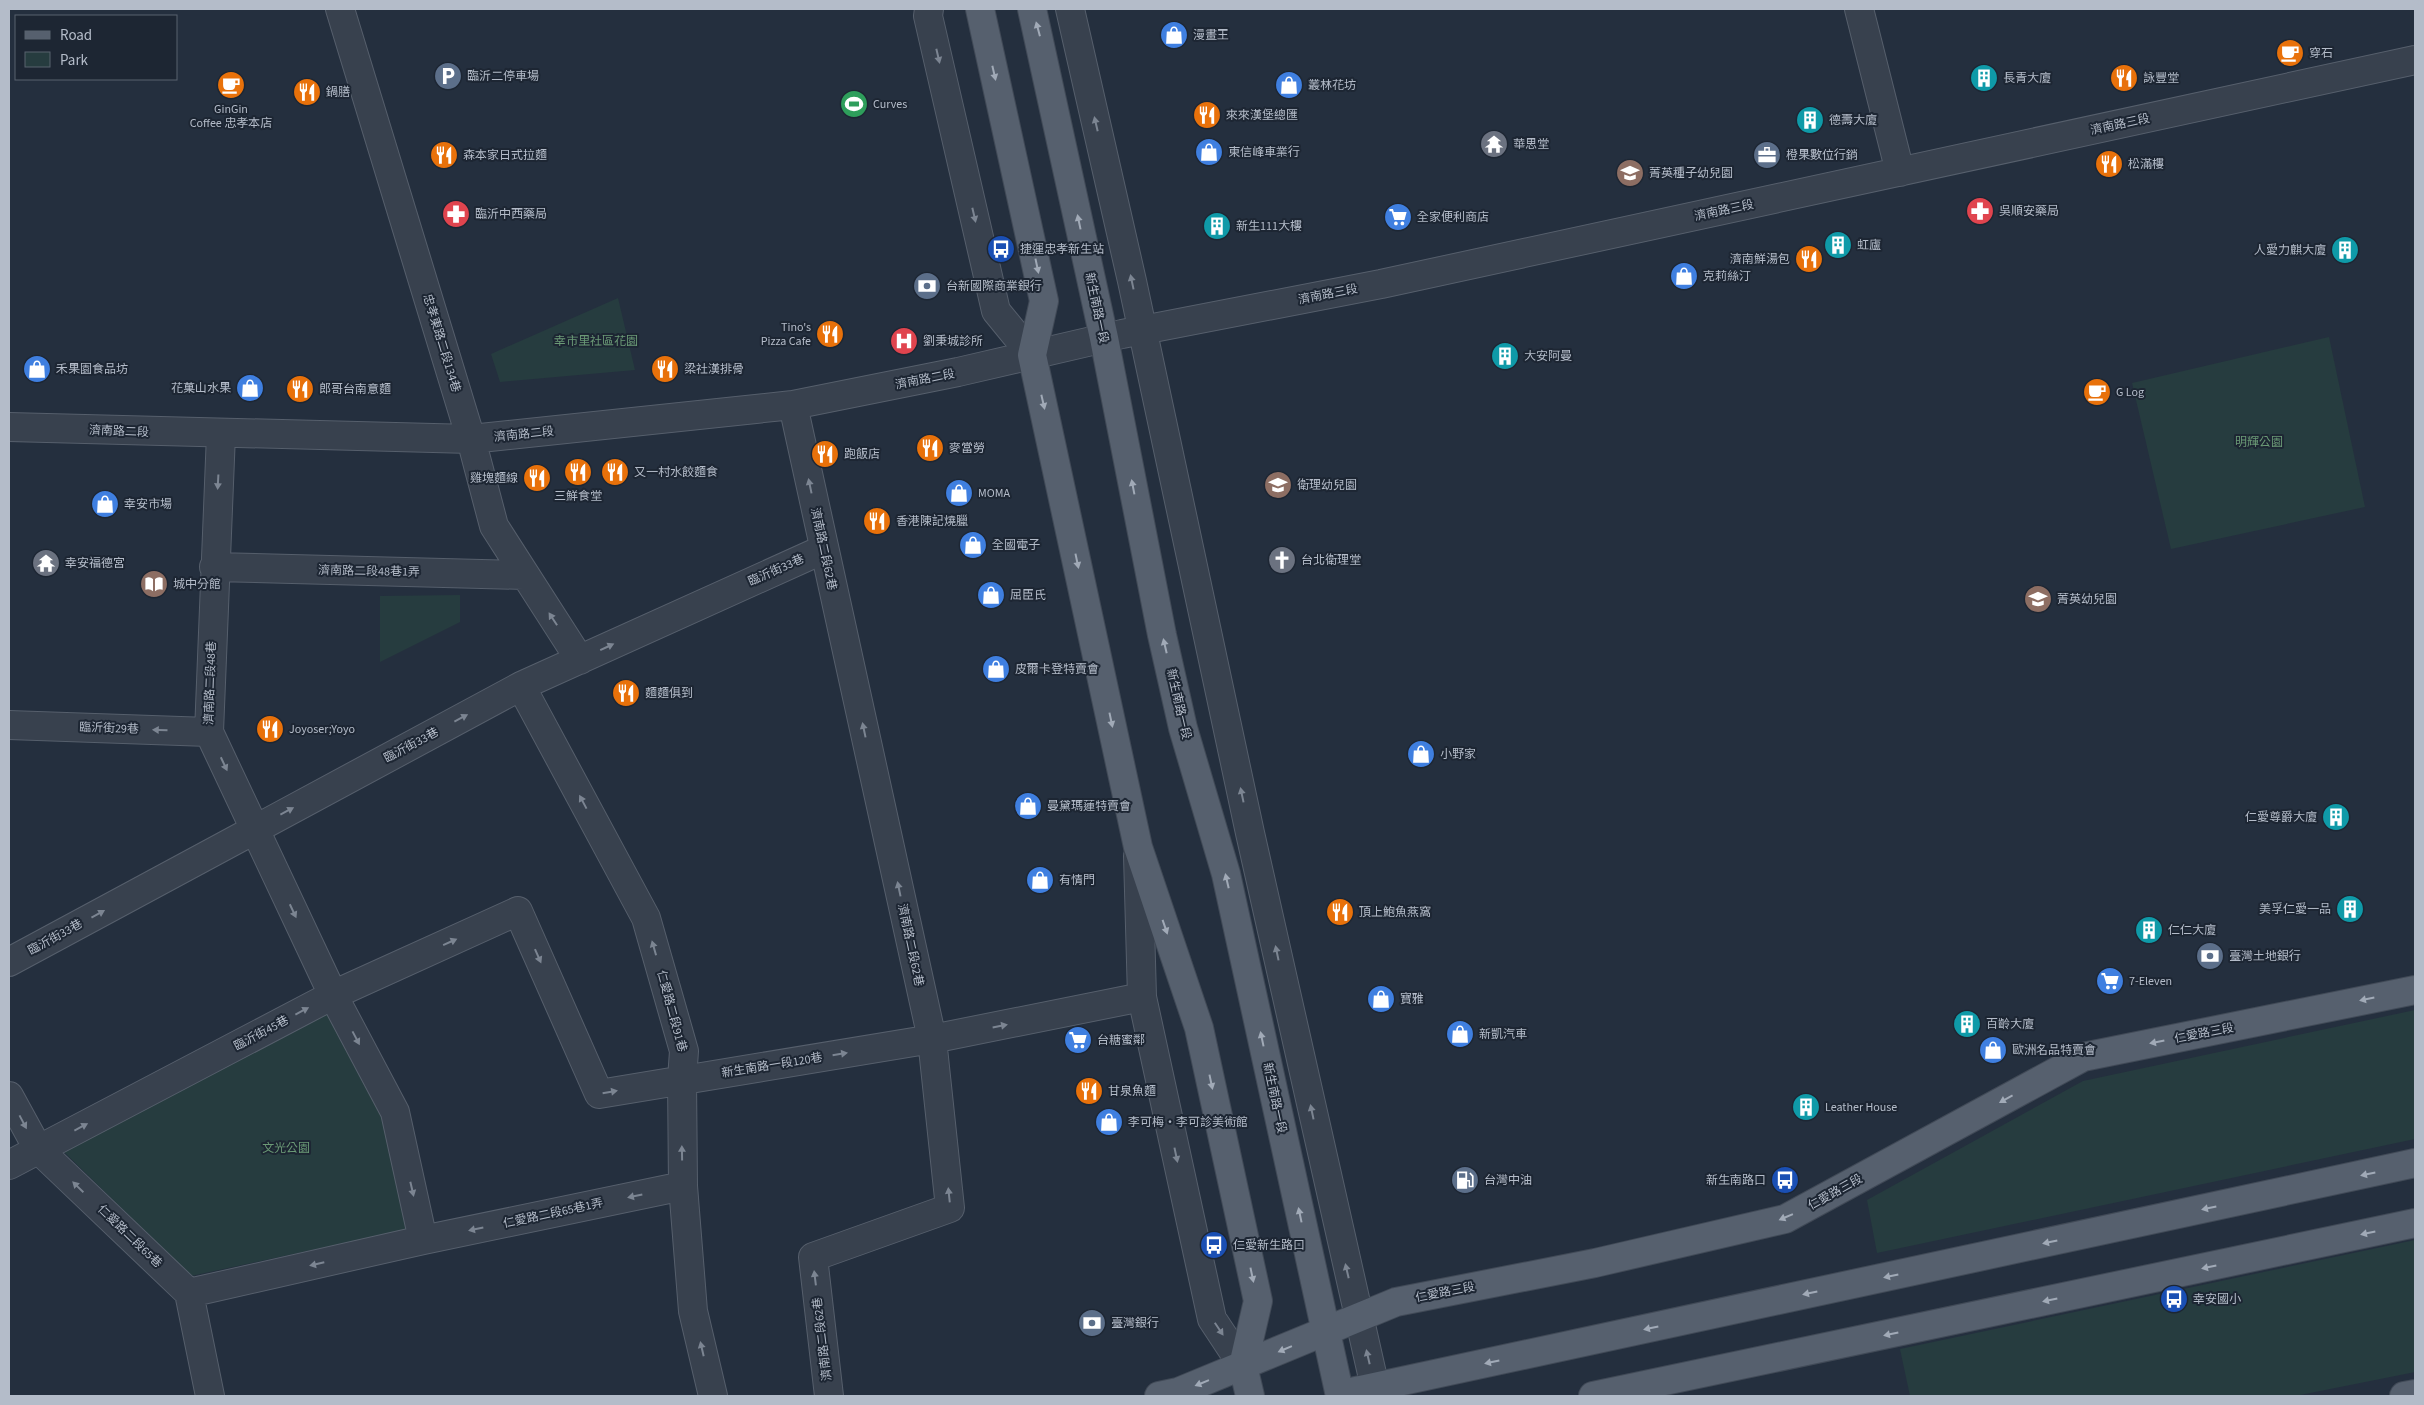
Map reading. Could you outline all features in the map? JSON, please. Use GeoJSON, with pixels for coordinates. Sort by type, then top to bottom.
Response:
{"type":"FeatureCollection","features":[{"type":"Feature","properties":{"kind":"main road"},"geometry":{"type":"LineString","coordinates":[[980,9],[1044,301],[1032,355],[1138,847],[1199,1028],[1258,1301],[1243,1366],[1250,1396]]}},
{"type":"Feature","properties":{"kind":"main road","name":"新生南路一段"},"geometry":{"type":"LineString","coordinates":[[1032,9],[1104,338],[1162,635],[1183,728],[1226,874],[1326,1331],[1359,1393]]}},
{"type":"Feature","properties":{"kind":"main road","name":"仁愛路三段"},"geometry":{"type":"LineString","coordinates":[[1159,1396],[1178,1392],[1396,1302],[1595,1264],[1785,1219],[2083,1057],[2415,990]]}},
{"type":"Feature","properties":{"kind":"main road"},"geometry":{"type":"LineString","coordinates":[[1359,1393],[2415,1163]]}},
{"type":"Feature","properties":{"kind":"main road"},"geometry":{"type":"LineString","coordinates":[[1593,1396],[2415,1223]]}},
{"type":"Feature","properties":{"kind":"main road"},"geometry":{"type":"LineString","coordinates":[[2404,1396],[2415,1394]]}},
{"type":"Feature","properties":{"kind":"street","name":"忠孝東路二段134巷"},"geometry":{"type":"LineString","coordinates":[[340,9],[471,439],[494,526],[580,660]]}},
{"type":"Feature","properties":{"kind":"street"},"geometry":{"type":"LineString","coordinates":[[929,9],[928,16],[996,311],[1032,355]]}},
{"type":"Feature","properties":{"kind":"street"},"geometry":{"type":"LineString","coordinates":[[1070,9],[1358,1318],[1359,1393]]}},
{"type":"Feature","properties":{"kind":"street"},"geometry":{"type":"LineString","coordinates":[[1859,9],[1900,172]]}},
{"type":"Feature","properties":{"kind":"street","name":"濟南路三段"},"geometry":{"type":"LineString","coordinates":[[1032,355],[1142,330],[1381,284],[2415,60]]}},
{"type":"Feature","properties":{"kind":"street","name":"濟南路二段"},"geometry":{"type":"LineString","coordinates":[[9,427],[471,439],[793,405],[1032,355]]}},
{"type":"Feature","properties":{"kind":"street","name":"濟南路二段62巷"},"geometry":{"type":"LineString","coordinates":[[793,405],[932,1039],[950,1208],[813,1257],[829,1396]]}},
{"type":"Feature","properties":{"kind":"street","name":"濟南路二段48巷"},"geometry":{"type":"LineString","coordinates":[[221,434],[214,567],[209,732],[333,995]]}},
{"type":"Feature","properties":{"kind":"street","name":"臨沂街33巷"},"geometry":{"type":"LineString","coordinates":[[9,962],[521,686],[824,549]]}},
{"type":"Feature","properties":{"kind":"street","name":"濟南路二段48巷1弄"},"geometry":{"type":"LineString","coordinates":[[214,567],[524,575]]}},
{"type":"Feature","properties":{"kind":"street","name":"仁愛路二段91巷"},"geometry":{"type":"LineString","coordinates":[[521,686],[646,918],[684,1051],[682,1080],[683,1186],[693,1311],[713,1396]]}},
{"type":"Feature","properties":{"kind":"street","name":"臨沂街29巷"},"geometry":{"type":"LineString","coordinates":[[9,725],[209,732]]}},
{"type":"Feature","properties":{"kind":"street"},"geometry":{"type":"LineString","coordinates":[[1138,847],[1142,997],[1212,1319],[1243,1366]]}},
{"type":"Feature","properties":{"kind":"street","name":"新生南路一段120巷"},"geometry":{"type":"LineString","coordinates":[[518,911],[599,1094],[932,1039],[1142,997]]}},
{"type":"Feature","properties":{"kind":"street","name":"臨沂街45巷"},"geometry":{"type":"LineString","coordinates":[[9,1165],[333,995],[518,911]]}},
{"type":"Feature","properties":{"kind":"street"},"geometry":{"type":"LineString","coordinates":[[333,995],[395,1112],[423,1240]]}},
{"type":"Feature","properties":{"kind":"street","name":"仁愛路二段65巷"},"geometry":{"type":"LineString","coordinates":[[9,1096],[38,1149],[189,1293]]}},
{"type":"Feature","properties":{"kind":"street","name":"仁愛路二段65巷1弄"},"geometry":{"type":"LineString","coordinates":[[189,1293],[423,1240],[683,1186]]}},
{"type":"Feature","properties":{"kind":"street"},"geometry":{"type":"LineString","coordinates":[[189,1293],[210,1396]]}},
{"type":"Feature","properties":{"kind":"green space","name":"幸市里社區花園"},"geometry":{"type":"Polygon","coordinates":[[[618,298],[635,370],[500,382],[491,354],[618,298]]]}},
{"type":"Feature","properties":{"kind":"green space","name":"明輝公園"},"geometry":{"type":"Polygon","coordinates":[[[2329,337],[2365,507],[2171,549],[2132,383],[2329,337]]]}},
{"type":"Feature","properties":{"kind":"green space"},"geometry":{"type":"Polygon","coordinates":[[[460,595],[460,622],[380,662],[380,596],[460,595]]]}},
{"type":"Feature","properties":{"kind":"green space","name":"文光公園"},"geometry":{"type":"Polygon","coordinates":[[[332,1005],[385,1109],[414,1228],[191,1276],[61,1149],[332,1005]]]}},
{"type":"Feature","properties":{"kind":"green space"},"geometry":{"type":"Polygon","coordinates":[[[2415,1010],[2415,1139],[1877,1253],[1867,1200],[2083,1081],[2415,1010]]]}},
{"type":"Feature","properties":{"kind":"green space"},"geometry":{"type":"Polygon","coordinates":[[[2415,1240],[2415,1372],[2295,1396],[1910,1396],[1900,1349],[2415,1240]]]}},
{"type":"Feature","properties":{"kind":"place","name":"漫畫王"},"geometry":{"type":"Point","coordinates":[1174,35]}},
{"type":"Feature","properties":{"kind":"place","name":"穿石"},"geometry":{"type":"Point","coordinates":[2290,53]}},
{"type":"Feature","properties":{"kind":"place","name":"臨沂二停車場"},"geometry":{"type":"Point","coordinates":[448,76]}},
{"type":"Feature","properties":{"kind":"place","name":"長青大廈"},"geometry":{"type":"Point","coordinates":[1984,78]}},
{"type":"Feature","properties":{"kind":"place","name":"詠豐堂"},"geometry":{"type":"Point","coordinates":[2124,78]}},
{"type":"Feature","properties":{"kind":"place","name":"GinGin Coffee 忠孝本店"},"geometry":{"type":"Point","coordinates":[231,85]}},
{"type":"Feature","properties":{"kind":"place","name":"叢林花坊"},"geometry":{"type":"Point","coordinates":[1289,85]}},
{"type":"Feature","properties":{"kind":"place","name":"鍋膳"},"geometry":{"type":"Point","coordinates":[307,92]}},
{"type":"Feature","properties":{"kind":"place","name":"Curves"},"geometry":{"type":"Point","coordinates":[854,104]}},
{"type":"Feature","properties":{"kind":"place","name":"來來漢堡總匯"},"geometry":{"type":"Point","coordinates":[1207,115]}},
{"type":"Feature","properties":{"kind":"place","name":"德壽大廈"},"geometry":{"type":"Point","coordinates":[1810,120]}},
{"type":"Feature","properties":{"kind":"place","name":"華思堂"},"geometry":{"type":"Point","coordinates":[1494,144]}},
{"type":"Feature","properties":{"kind":"place","name":"東信峰車業行"},"geometry":{"type":"Point","coordinates":[1209,152]}},
{"type":"Feature","properties":{"kind":"place","name":"森本家日式拉麵"},"geometry":{"type":"Point","coordinates":[444,155]}},
{"type":"Feature","properties":{"kind":"place","name":"橙果數位行銷"},"geometry":{"type":"Point","coordinates":[1767,155]}},
{"type":"Feature","properties":{"kind":"place","name":"松滿樓"},"geometry":{"type":"Point","coordinates":[2109,164]}},
{"type":"Feature","properties":{"kind":"place","name":"菁英種子幼兒園"},"geometry":{"type":"Point","coordinates":[1630,173]}},
{"type":"Feature","properties":{"kind":"place","name":"吳順安藥局"},"geometry":{"type":"Point","coordinates":[1980,211]}},
{"type":"Feature","properties":{"kind":"place","name":"臨沂中西藥局"},"geometry":{"type":"Point","coordinates":[456,214]}},
{"type":"Feature","properties":{"kind":"place","name":"全家便利商店"},"geometry":{"type":"Point","coordinates":[1398,217]}},
{"type":"Feature","properties":{"kind":"place","name":"新生111大樓"},"geometry":{"type":"Point","coordinates":[1217,226]}},
{"type":"Feature","properties":{"kind":"place","name":"虹廬"},"geometry":{"type":"Point","coordinates":[1838,245]}},
{"type":"Feature","properties":{"kind":"place","name":"捷運忠孝新生站"},"geometry":{"type":"Point","coordinates":[1001,249]}},
{"type":"Feature","properties":{"kind":"place","name":"人愛力麒大廈"},"geometry":{"type":"Point","coordinates":[2345,250]}},
{"type":"Feature","properties":{"kind":"place","name":"濟南鮮湯包"},"geometry":{"type":"Point","coordinates":[1809,259]}},
{"type":"Feature","properties":{"kind":"place","name":"克莉絲汀"},"geometry":{"type":"Point","coordinates":[1684,276]}},
{"type":"Feature","properties":{"kind":"place","name":"台新國際商業銀行"},"geometry":{"type":"Point","coordinates":[927,286]}},
{"type":"Feature","properties":{"kind":"place","name":"Tino's Pizza Cafe"},"geometry":{"type":"Point","coordinates":[830,334]}},
{"type":"Feature","properties":{"kind":"place","name":"劉秉城診所"},"geometry":{"type":"Point","coordinates":[904,341]}},
{"type":"Feature","properties":{"kind":"place","name":"大安阿曼"},"geometry":{"type":"Point","coordinates":[1505,356]}},
{"type":"Feature","properties":{"kind":"place","name":"禾果園食品坊"},"geometry":{"type":"Point","coordinates":[37,369]}},
{"type":"Feature","properties":{"kind":"place","name":"梁社漢排骨"},"geometry":{"type":"Point","coordinates":[665,369]}},
{"type":"Feature","properties":{"kind":"place","name":"花菓山水果"},"geometry":{"type":"Point","coordinates":[250,388]}},
{"type":"Feature","properties":{"kind":"place","name":"郎哥台南意麵"},"geometry":{"type":"Point","coordinates":[300,389]}},
{"type":"Feature","properties":{"kind":"place","name":"G Log"},"geometry":{"type":"Point","coordinates":[2097,392]}},
{"type":"Feature","properties":{"kind":"place","name":"麥當勞"},"geometry":{"type":"Point","coordinates":[930,448]}},
{"type":"Feature","properties":{"kind":"place","name":"跑飯店"},"geometry":{"type":"Point","coordinates":[825,454]}},
{"type":"Feature","properties":{"kind":"place","name":"三鮮食堂"},"geometry":{"type":"Point","coordinates":[578,472]}},
{"type":"Feature","properties":{"kind":"place","name":"又一村水餃麵食"},"geometry":{"type":"Point","coordinates":[615,472]}},
{"type":"Feature","properties":{"kind":"place","name":"雞塊麵線"},"geometry":{"type":"Point","coordinates":[537,478]}},
{"type":"Feature","properties":{"kind":"place","name":"衛理幼兒園"},"geometry":{"type":"Point","coordinates":[1278,485]}},
{"type":"Feature","properties":{"kind":"place","name":"MOMA"},"geometry":{"type":"Point","coordinates":[959,493]}},
{"type":"Feature","properties":{"kind":"place","name":"幸安市場"},"geometry":{"type":"Point","coordinates":[105,504]}},
{"type":"Feature","properties":{"kind":"place","name":"香港陳記燒臘"},"geometry":{"type":"Point","coordinates":[877,521]}},
{"type":"Feature","properties":{"kind":"place","name":"全國電子"},"geometry":{"type":"Point","coordinates":[973,545]}},
{"type":"Feature","properties":{"kind":"place","name":"台北衛理堂"},"geometry":{"type":"Point","coordinates":[1282,560]}},
{"type":"Feature","properties":{"kind":"place","name":"幸安福德宮"},"geometry":{"type":"Point","coordinates":[46,563]}},
{"type":"Feature","properties":{"kind":"place","name":"城中分館"},"geometry":{"type":"Point","coordinates":[154,584]}},
{"type":"Feature","properties":{"kind":"place","name":"屈臣氏"},"geometry":{"type":"Point","coordinates":[991,595]}},
{"type":"Feature","properties":{"kind":"place","name":"菁英幼兒園"},"geometry":{"type":"Point","coordinates":[2038,599]}},
{"type":"Feature","properties":{"kind":"place","name":"皮爾卡登特賣會"},"geometry":{"type":"Point","coordinates":[996,669]}},
{"type":"Feature","properties":{"kind":"place","name":"麵麵俱到"},"geometry":{"type":"Point","coordinates":[626,693]}},
{"type":"Feature","properties":{"kind":"place","name":"Joyoser;Yoyo"},"geometry":{"type":"Point","coordinates":[270,729]}},
{"type":"Feature","properties":{"kind":"place","name":"小野家"},"geometry":{"type":"Point","coordinates":[1421,754]}},
{"type":"Feature","properties":{"kind":"place","name":"曼黛瑪蓮特賣會"},"geometry":{"type":"Point","coordinates":[1028,806]}},
{"type":"Feature","properties":{"kind":"place","name":"仁愛尊爵大廈"},"geometry":{"type":"Point","coordinates":[2336,817]}},
{"type":"Feature","properties":{"kind":"place","name":"有情門"},"geometry":{"type":"Point","coordinates":[1040,880]}},
{"type":"Feature","properties":{"kind":"place","name":"美孚仁愛一品"},"geometry":{"type":"Point","coordinates":[2350,909]}},
{"type":"Feature","properties":{"kind":"place","name":"頂上鮑魚燕窩"},"geometry":{"type":"Point","coordinates":[1340,912]}},
{"type":"Feature","properties":{"kind":"place","name":"仁仁大廈"},"geometry":{"type":"Point","coordinates":[2149,930]}},
{"type":"Feature","properties":{"kind":"place","name":"臺灣土地銀行"},"geometry":{"type":"Point","coordinates":[2210,956]}},
{"type":"Feature","properties":{"kind":"place","name":"7-Eleven"},"geometry":{"type":"Point","coordinates":[2110,981]}},
{"type":"Feature","properties":{"kind":"place","name":"寶雅"},"geometry":{"type":"Point","coordinates":[1381,999]}},
{"type":"Feature","properties":{"kind":"place","name":"百齡大廈"},"geometry":{"type":"Point","coordinates":[1967,1024]}},
{"type":"Feature","properties":{"kind":"place","name":"新凱汽車"},"geometry":{"type":"Point","coordinates":[1460,1034]}},
{"type":"Feature","properties":{"kind":"place","name":"台糖蜜鄰"},"geometry":{"type":"Point","coordinates":[1078,1040]}},
{"type":"Feature","properties":{"kind":"place","name":"歐洲名品特賣會"},"geometry":{"type":"Point","coordinates":[1993,1050]}},
{"type":"Feature","properties":{"kind":"place","name":"甘泉魚麵"},"geometry":{"type":"Point","coordinates":[1089,1091]}},
{"type":"Feature","properties":{"kind":"place","name":"Leather House"},"geometry":{"type":"Point","coordinates":[1806,1107]}},
{"type":"Feature","properties":{"kind":"place","name":"李可梅‧李可診美術館"},"geometry":{"type":"Point","coordinates":[1109,1122]}},
{"type":"Feature","properties":{"kind":"place","name":"台灣中油"},"geometry":{"type":"Point","coordinates":[1465,1180]}},
{"type":"Feature","properties":{"kind":"place","name":"新生南路口"},"geometry":{"type":"Point","coordinates":[1785,1180]}},
{"type":"Feature","properties":{"kind":"place","name":"仁愛新生路口"},"geometry":{"type":"Point","coordinates":[1214,1245]}},
{"type":"Feature","properties":{"kind":"place","name":"幸安國小"},"geometry":{"type":"Point","coordinates":[2174,1299]}},
{"type":"Feature","properties":{"kind":"place","name":"臺灣銀行"},"geometry":{"type":"Point","coordinates":[1092,1323]}}]}
